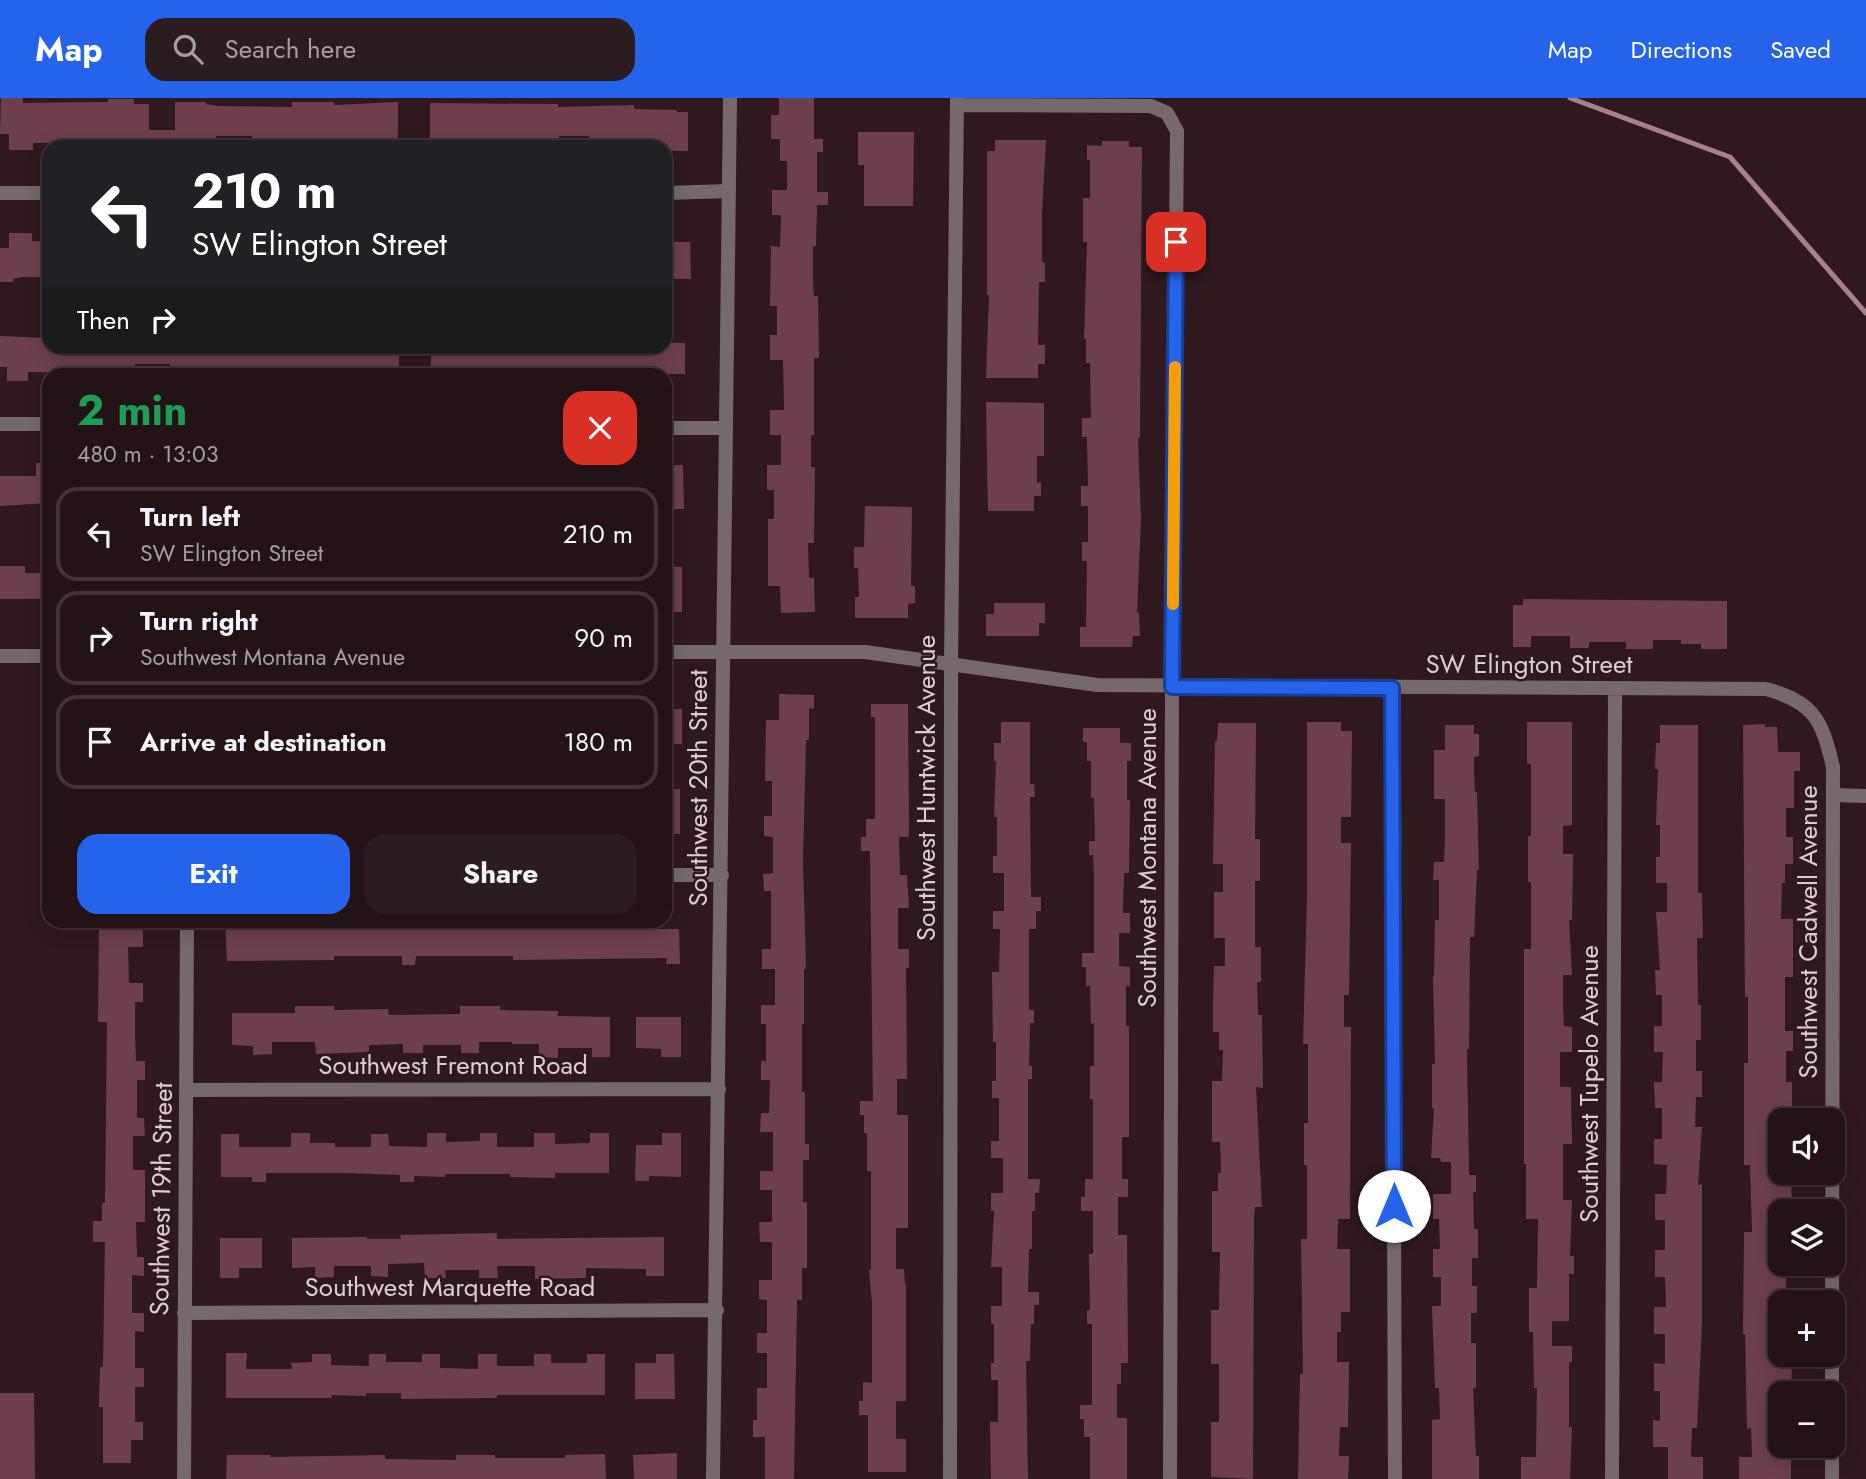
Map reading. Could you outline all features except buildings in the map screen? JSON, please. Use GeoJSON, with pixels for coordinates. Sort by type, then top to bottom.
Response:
{"type":"FeatureCollection","features":[{"type":"Feature","properties":{"kind":"street","name":"Southwest 20th Street"},"geometry":{"type":"LineString","coordinates":[[713,1479],[730,98]]}},
{"type":"Feature","properties":{"kind":"street","name":"Southwest Montana Avenue"},"geometry":{"type":"LineString","coordinates":[[957,102],[1150,106],[1167,113],[1177,131],[1172,687],[1170,1479]]}},
{"type":"Feature","properties":{"kind":"street","name":"Southwest Huntwick Avenue"},"geometry":{"type":"LineString","coordinates":[[950,1479],[951,664],[957,102]]}},
{"type":"Feature","properties":{"kind":"street"},"geometry":{"type":"LineString","coordinates":[[672,192],[729,191]]}},
{"type":"Feature","properties":{"kind":"street"},"geometry":{"type":"LineString","coordinates":[[0,193],[42,193]]}},
{"type":"Feature","properties":{"kind":"street"},"geometry":{"type":"LineString","coordinates":[[0,424],[42,424]]}},
{"type":"Feature","properties":{"kind":"street"},"geometry":{"type":"LineString","coordinates":[[672,428],[726,428]]}},
{"type":"Feature","properties":{"kind":"street","name":"SW Elington Street"},"geometry":{"type":"LineString","coordinates":[[672,652],[865,652],[1097,685],[1766,689],[1786,694],[1805,704]]}},
{"type":"Feature","properties":{"kind":"street"},"geometry":{"type":"LineString","coordinates":[[0,656],[42,656]]}},
{"type":"Feature","properties":{"kind":"street"},"geometry":{"type":"LineString","coordinates":[[1392,688],[1395,1479]]}},
{"type":"Feature","properties":{"kind":"street","name":"Southwest Tupelo Avenue"},"geometry":{"type":"LineString","coordinates":[[1612,1479],[1615,690]]}},
{"type":"Feature","properties":{"kind":"street","name":"Southwest Cadwell Avenue"},"geometry":{"type":"LineString","coordinates":[[1805,704],[1825,732],[1833,767],[1832,1290]]}},
{"type":"Feature","properties":{"kind":"street"},"geometry":{"type":"LineString","coordinates":[[1833,795],[1866,796]]}},
{"type":"Feature","properties":{"kind":"street"},"geometry":{"type":"LineString","coordinates":[[672,875],[722,875]]}},
{"type":"Feature","properties":{"kind":"street","name":"Southwest 19th Street"},"geometry":{"type":"LineString","coordinates":[[184,1479],[187,928]]}},
{"type":"Feature","properties":{"kind":"street","name":"Southwest Fremont Road"},"geometry":{"type":"LineString","coordinates":[[187,1090],[719,1089]]}},
{"type":"Feature","properties":{"kind":"street","name":"Southwest Marquette Road"},"geometry":{"type":"LineString","coordinates":[[184,1313],[717,1310]]}},
{"type":"Feature","properties":{"kind":"street"},"geometry":{"type":"LineString","coordinates":[[1832,1458],[1832,1479]]}},
{"type":"Feature","properties":{"kind":"waterway"},"geometry":{"type":"LineString","coordinates":[[1570,98],[1730,157],[1866,313]]}},
{"type":"Feature","properties":{"kind":"slow traffic"},"geometry":{"type":"LineString","coordinates":[[1173,604],[1175,367]]}},
{"type":"Feature","properties":{"kind":"route"},"geometry":{"type":"LineString","coordinates":[[1176,242],[1172,687],[1392,688],[1394,1206]]}}]}
